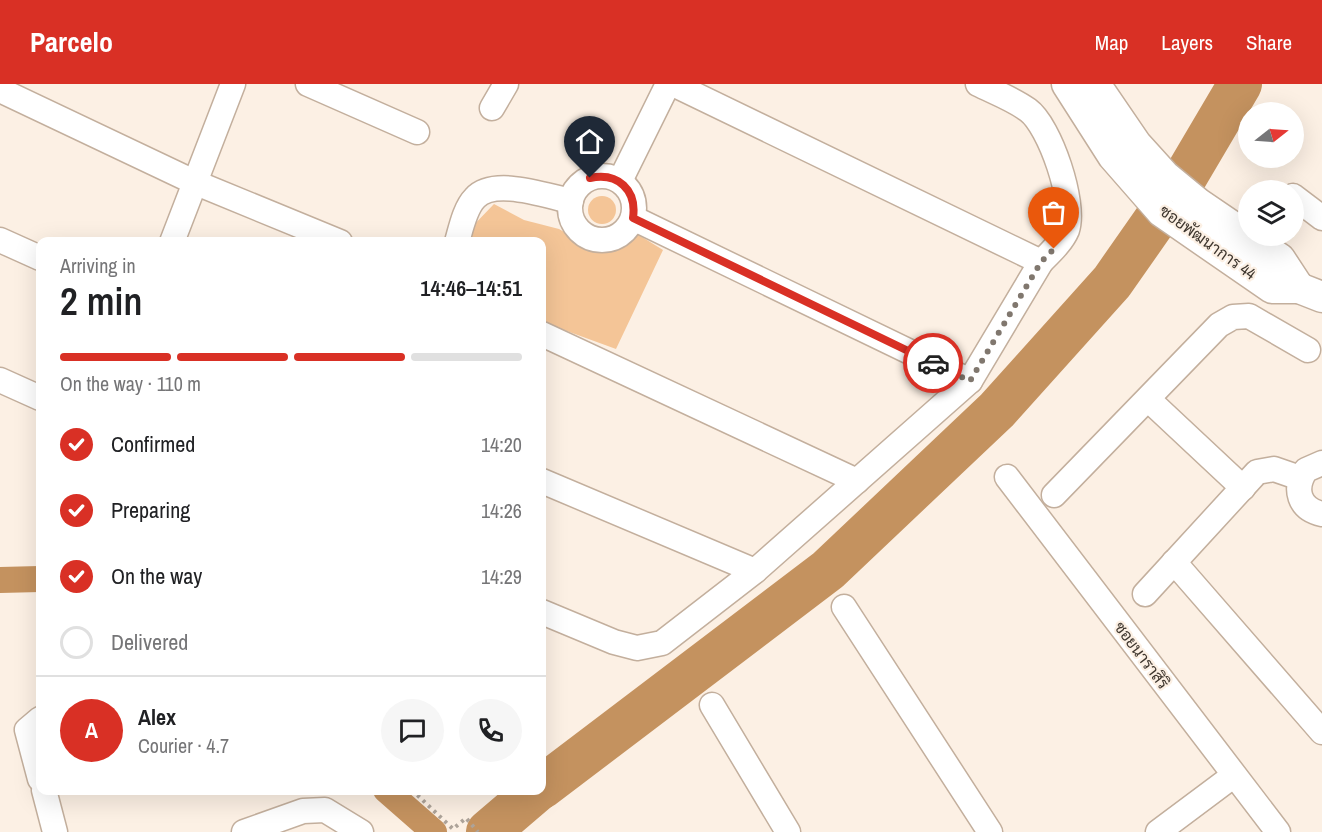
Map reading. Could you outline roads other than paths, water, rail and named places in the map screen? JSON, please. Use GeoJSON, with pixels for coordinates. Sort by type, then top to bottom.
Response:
{"type":"FeatureCollection","features":[{"type":"Feature","properties":{"kind":"street"},"geometry":{"type":"LineString","coordinates":[[174,237],[233,84]]}},
{"type":"Feature","properties":{"kind":"street"},"geometry":{"type":"LineString","coordinates":[[308,84],[417,132]]}},
{"type":"Feature","properties":{"kind":"street"},"geometry":{"type":"LineString","coordinates":[[492,108],[506,84]]}},
{"type":"Feature","properties":{"kind":"street"},"geometry":{"type":"LineString","coordinates":[[620,181],[668,84]]}},
{"type":"Feature","properties":{"kind":"street"},"geometry":{"type":"LineString","coordinates":[[673,84],[1041,262]]}},
{"type":"Feature","properties":{"kind":"street"},"geometry":{"type":"LineString","coordinates":[[546,614],[614,642],[637,648],[662,644],[755,571],[970,381],[1041,262],[1067,230],[1070,199],[1044,129],[1029,110],[978,84]]}},
{"type":"Feature","properties":{"kind":"street"},"geometry":{"type":"LineString","coordinates":[[0,90],[194,182],[328,237]]}},
{"type":"Feature","properties":{"kind":"street","name":"ซอยพัฒนาการ 44"},"geometry":{"type":"LineString","coordinates":[[1087,93],[1113,156],[1162,212],[1272,288],[1311,292]]}},
{"type":"Feature","properties":{"kind":"street"},"geometry":{"type":"LineString","coordinates":[[611,177],[620,181],[633,197],[633,218],[620,235],[599,240],[589,237],[573,222],[571,201],[574,191],[590,178],[611,177]]}},
{"type":"Feature","properties":{"kind":"street"},"geometry":{"type":"LineString","coordinates":[[459,237],[474,198],[489,189],[520,190],[571,201]]}},
{"type":"Feature","properties":{"kind":"street"},"geometry":{"type":"LineString","coordinates":[[1304,205],[1322,218]]}},
{"type":"Feature","properties":{"kind":"street"},"geometry":{"type":"LineString","coordinates":[[633,218],[970,381]]}},
{"type":"Feature","properties":{"kind":"street"},"geometry":{"type":"LineString","coordinates":[[0,240],[36,256]]}},
{"type":"Feature","properties":{"kind":"street"},"geometry":{"type":"LineString","coordinates":[[1054,495],[1149,400],[1219,325],[1233,317],[1249,316],[1308,350]]}},
{"type":"Feature","properties":{"kind":"street"},"geometry":{"type":"LineString","coordinates":[[546,336],[857,481]]}},
{"type":"Feature","properties":{"kind":"street"},"geometry":{"type":"LineString","coordinates":[[0,380],[36,396]]}},
{"type":"Feature","properties":{"kind":"street"},"geometry":{"type":"LineString","coordinates":[[1149,400],[1243,488]]}},
{"type":"Feature","properties":{"kind":"street"},"geometry":{"type":"LineString","coordinates":[[1319,516],[1300,498],[1300,478],[1306,470],[1322,463]]}},
{"type":"Feature","properties":{"kind":"street"},"geometry":{"type":"LineString","coordinates":[[1145,594],[1257,472],[1274,469],[1300,478]]}},
{"type":"Feature","properties":{"kind":"street","name":"ซอยนาราสิริ"},"geometry":{"type":"LineString","coordinates":[[1007,477],[1278,832]]}},
{"type":"Feature","properties":{"kind":"street"},"geometry":{"type":"LineString","coordinates":[[546,483],[755,571]]}},
{"type":"Feature","properties":{"kind":"street"},"geometry":{"type":"LineString","coordinates":[[1174,562],[1322,732]]}},
{"type":"Feature","properties":{"kind":"street"},"geometry":{"type":"LineString","coordinates":[[844,607],[990,832]]}},
{"type":"Feature","properties":{"kind":"street"},"geometry":{"type":"LineString","coordinates":[[712,705],[788,832]]}},
{"type":"Feature","properties":{"kind":"street"},"geometry":{"type":"LineString","coordinates":[[36,722],[27,730],[36,764]]}},
{"type":"Feature","properties":{"kind":"street"},"geometry":{"type":"LineString","coordinates":[[1158,832],[1233,776]]}},
{"type":"Feature","properties":{"kind":"street"},"geometry":{"type":"LineString","coordinates":[[45,795],[55,832]]}},
{"type":"Feature","properties":{"kind":"street"},"geometry":{"type":"LineString","coordinates":[[244,832],[303,811],[325,810],[361,832]]}},
{"type":"Feature","properties":{"kind":"waterway"},"geometry":{"type":"LineString","coordinates":[[546,784],[828,570],[997,410],[1112,282],[1184,179],[1240,84]]}},
{"type":"Feature","properties":{"kind":"waterway"},"geometry":{"type":"LineString","coordinates":[[0,580],[36,579]]}},
{"type":"Feature","properties":{"kind":"waterway"},"geometry":{"type":"LineString","coordinates":[[392,795],[434,832]]}},
{"type":"Feature","properties":{"kind":"waterway"},"geometry":{"type":"LineString","coordinates":[[488,832],[531,795]]}}]}
